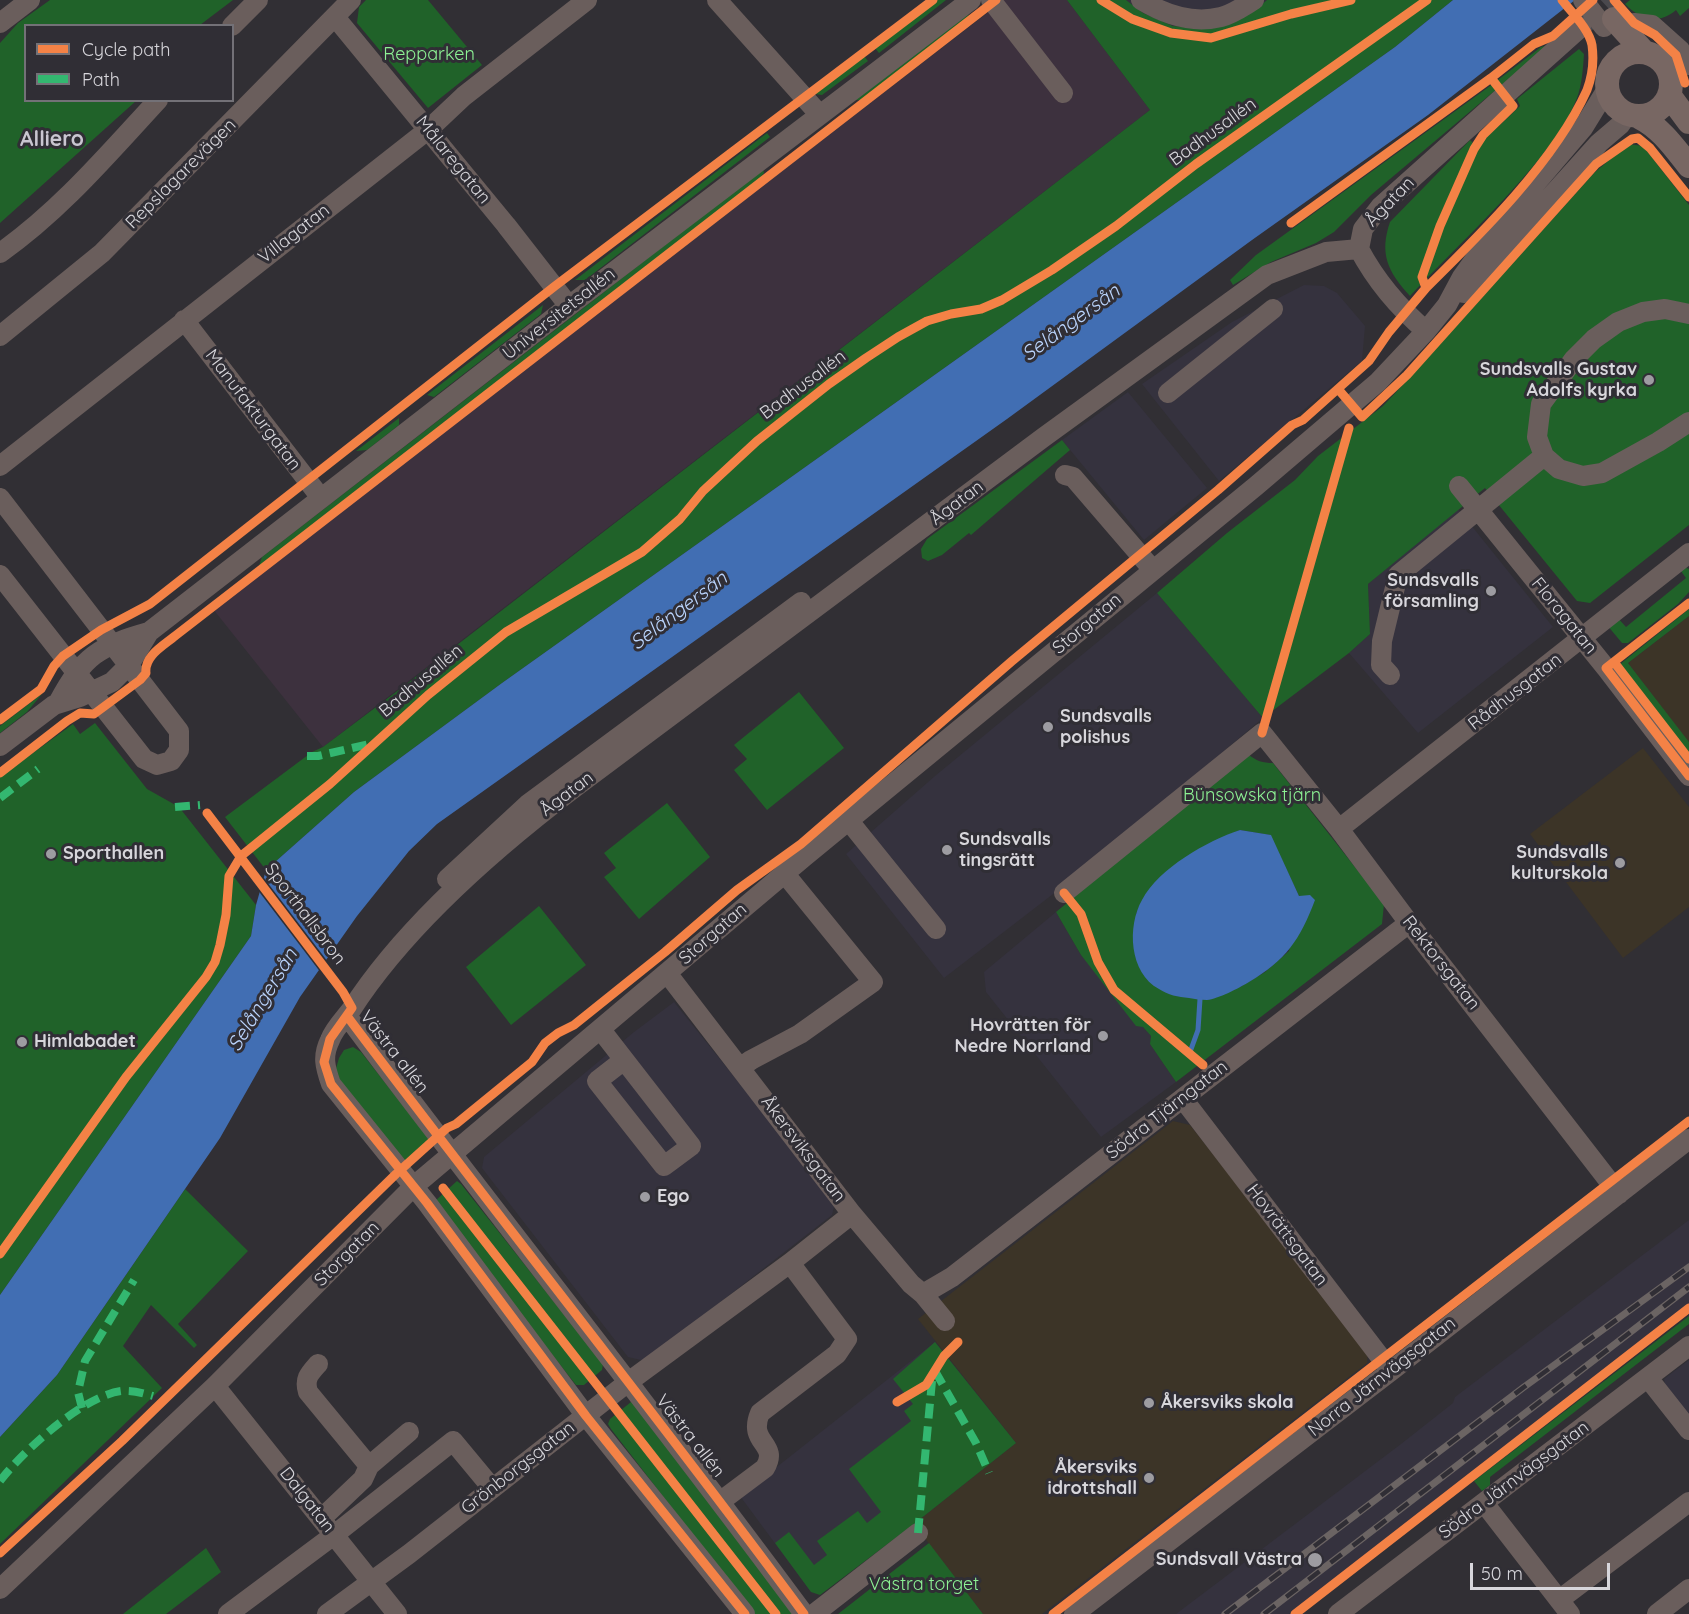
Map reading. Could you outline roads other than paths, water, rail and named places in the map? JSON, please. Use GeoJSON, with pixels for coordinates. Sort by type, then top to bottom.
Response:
{"type":"FeatureCollection","features":[{"type":"Feature","properties":{"kind":"main road"},"geometry":{"type":"LineString","coordinates":[[1608,24],[1644,52],[1655,56],[1669,73],[1671,84],[1666,102],[1654,113],[1633,116]]}},
{"type":"Feature","properties":{"kind":"main road"},"geometry":{"type":"LineString","coordinates":[[1608,24],[1612,39],[1609,78],[1614,105],[1653,124],[1670,141],[1689,166]]}},
{"type":"Feature","properties":{"kind":"main road"},"geometry":{"type":"LineString","coordinates":[[1609,78],[1626,55],[1644,52]]}},
{"type":"Feature","properties":{"kind":"main road"},"geometry":{"type":"LineString","coordinates":[[1669,95],[1689,122]]}},
{"type":"Feature","properties":{"kind":"street"},"geometry":{"type":"LineString","coordinates":[[0,23],[30,0]]}},
{"type":"Feature","properties":{"kind":"street"},"geometry":{"type":"LineString","coordinates":[[234,24],[258,0]]}},
{"type":"Feature","properties":{"kind":"street","name":"Repslagarevägen"},"geometry":{"type":"LineString","coordinates":[[0,336],[102,253],[351,0]]}},
{"type":"Feature","properties":{"kind":"street","name":"Villagatan"},"geometry":{"type":"LineString","coordinates":[[0,466],[429,129],[464,96],[586,0]]}},
{"type":"Feature","properties":{"kind":"street"},"geometry":{"type":"LineString","coordinates":[[717,0],[820,115]]}},
{"type":"Feature","properties":{"kind":"street","name":"Universitetsallén"},"geometry":{"type":"LineString","coordinates":[[58,703],[77,672],[92,656],[111,644],[149,632],[569,306],[971,0]]}},
{"type":"Feature","properties":{"kind":"street"},"geometry":{"type":"LineString","coordinates":[[991,0],[1063,93]]}},
{"type":"Feature","properties":{"kind":"street"},"geometry":{"type":"LineString","coordinates":[[1141,0],[1155,9],[1177,17],[1201,19],[1221,17],[1254,0]]}},
{"type":"Feature","properties":{"kind":"street"},"geometry":{"type":"LineString","coordinates":[[1583,0],[1608,24],[1652,25],[1680,50],[1689,65]]}},
{"type":"Feature","properties":{"kind":"street"},"geometry":{"type":"LineString","coordinates":[[1599,0],[1608,24]]}},
{"type":"Feature","properties":{"kind":"street","name":"Målaregatan"},"geometry":{"type":"LineString","coordinates":[[335,17],[429,129],[569,306]]}},
{"type":"Feature","properties":{"kind":"street","name":"Ågatan"},"geometry":{"type":"LineString","coordinates":[[347,1016],[365,988],[440,895],[530,821],[1044,436],[1267,276],[1326,252],[1359,249],[1363,229],[1380,207],[1608,24]]}},
{"type":"Feature","properties":{"kind":"street","name":"Storgatan"},"geometry":{"type":"LineString","coordinates":[[0,1589],[215,1386],[414,1186],[785,874],[1256,486],[1378,382],[1447,305],[1462,277],[1495,231],[1583,128],[1609,78]]}},
{"type":"Feature","properties":{"kind":"street"},"geometry":{"type":"LineString","coordinates":[[0,253],[37,225],[96,167],[156,102]]}},
{"type":"Feature","properties":{"kind":"street","name":"Storgatan"},"geometry":{"type":"LineString","coordinates":[[1447,305],[1460,298],[1599,143],[1633,116]]}},
{"type":"Feature","properties":{"kind":"street"},"geometry":{"type":"LineString","coordinates":[[1359,249],[1371,273],[1398,305],[1426,331]]}},
{"type":"Feature","properties":{"kind":"street"},"geometry":{"type":"LineString","coordinates":[[1168,393],[1273,309]]}},
{"type":"Feature","properties":{"kind":"street"},"geometry":{"type":"LineString","coordinates":[[1689,314],[1665,309],[1643,312],[1618,322],[1594,339],[1574,359],[1541,404],[1537,436],[1544,456],[1559,469],[1583,476],[1602,473],[1689,422]]}},
{"type":"Feature","properties":{"kind":"street"},"geometry":{"type":"LineString","coordinates":[[1206,319],[1225,347]]}},
{"type":"Feature","properties":{"kind":"street","name":"Manufakturgatan"},"geometry":{"type":"LineString","coordinates":[[184,320],[321,498]]}},
{"type":"Feature","properties":{"kind":"street"},"geometry":{"type":"LineString","coordinates":[[440,895],[528,804],[1122,368]]}},
{"type":"Feature","properties":{"kind":"street"},"geometry":{"type":"LineString","coordinates":[[1390,675],[1381,665],[1382,641],[1398,575],[1544,456]]}},
{"type":"Feature","properties":{"kind":"street"},"geometry":{"type":"LineString","coordinates":[[1065,475],[1073,477],[1153,570]]}},
{"type":"Feature","properties":{"kind":"street","name":"Floragatan"},"geometry":{"type":"LineString","coordinates":[[1459,486],[1689,777]]}},
{"type":"Feature","properties":{"kind":"street"},"geometry":{"type":"LineString","coordinates":[[0,498],[179,730],[179,750],[171,761],[157,765],[144,759],[0,575]]}},
{"type":"Feature","properties":{"kind":"street","name":"Rådhusgatan"},"geometry":{"type":"LineString","coordinates":[[1339,829],[1689,553]]}},
{"type":"Feature","properties":{"kind":"street","name":"Universitetsallén"},"geometry":{"type":"LineString","coordinates":[[0,746],[58,703],[91,692],[111,682],[129,665],[149,632]]}},
{"type":"Feature","properties":{"kind":"street","name":"Rektorsgatan"},"geometry":{"type":"LineString","coordinates":[[1064,893],[1262,733],[1339,829],[1619,1194]]}},
{"type":"Feature","properties":{"kind":"street"},"geometry":{"type":"LineString","coordinates":[[849,821],[936,929]]}},
{"type":"Feature","properties":{"kind":"street"},"geometry":{"type":"LineString","coordinates":[[741,1067],[800,1034],[873,982],[785,874]]}},
{"type":"Feature","properties":{"kind":"street","name":"Södra Tjärngatan"},"geometry":{"type":"LineString","coordinates":[[923,1294],[951,1277],[1409,923]]}},
{"type":"Feature","properties":{"kind":"street","name":"Åkersviksgatan"},"geometry":{"type":"LineString","coordinates":[[667,974],[741,1067],[852,1214],[910,1284],[923,1294],[945,1321]]}},
{"type":"Feature","properties":{"kind":"street","name":"Västra allén"},"geometry":{"type":"LineString","coordinates":[[745,1614],[586,1416],[414,1186],[331,1084],[324,1062],[330,1039],[347,1016],[627,1383],[721,1501],[804,1614]]}},
{"type":"Feature","properties":{"kind":"street"},"geometry":{"type":"LineString","coordinates":[[600,1030],[624,1060],[691,1146],[664,1166],[597,1081],[624,1060]]}},
{"type":"Feature","properties":{"kind":"street","name":"Hovrättsgatan"},"geometry":{"type":"LineString","coordinates":[[1183,1099],[1391,1371]]}},
{"type":"Feature","properties":{"kind":"street","name":"Norra Järnvägsgatan"},"geometry":{"type":"LineString","coordinates":[[1074,1614],[1689,1139]]}},
{"type":"Feature","properties":{"kind":"street","name":"Grönborgsgatan"},"geometry":{"type":"LineString","coordinates":[[327,1614],[627,1383],[790,1263],[852,1214]]}},
{"type":"Feature","properties":{"kind":"street"},"geometry":{"type":"LineString","coordinates":[[721,1501],[765,1468],[770,1460],[770,1454],[758,1436],[756,1423],[760,1413],[837,1354],[847,1339],[790,1263]]}},
{"type":"Feature","properties":{"kind":"street","name":"Södra Järnvägsgatan"},"geometry":{"type":"LineString","coordinates":[[1338,1614],[1689,1346]]}},
{"type":"Feature","properties":{"kind":"street"},"geometry":{"type":"LineString","coordinates":[[318,1364],[305,1383],[308,1392],[369,1466]]}},
{"type":"Feature","properties":{"kind":"street"},"geometry":{"type":"LineString","coordinates":[[1648,1378],[1689,1430]]}},
{"type":"Feature","properties":{"kind":"street","name":"Dalgatan"},"geometry":{"type":"LineString","coordinates":[[215,1386],[397,1614]]}},
{"type":"Feature","properties":{"kind":"street"},"geometry":{"type":"LineString","coordinates":[[322,1518],[363,1479],[369,1466],[409,1432]]}},
{"type":"Feature","properties":{"kind":"street"},"geometry":{"type":"LineString","coordinates":[[228,1614],[334,1535],[453,1441],[492,1488]]}},
{"type":"Feature","properties":{"kind":"street"},"geometry":{"type":"LineString","coordinates":[[1484,1503],[1565,1607],[1689,1498]]}},
{"type":"Feature","properties":{"kind":"street"},"geometry":{"type":"LineString","coordinates":[[814,1614],[918,1533]]}},
{"type":"Feature","properties":{"kind":"street"},"geometry":{"type":"LineString","coordinates":[[1657,1614],[1689,1589]]}},
{"type":"Feature","properties":{"kind":"water","name":"Selångersån"},"geometry":{"type":"Polygon","coordinates":[[[1453,0],[1575,0],[1428,115],[1007,419],[437,824],[409,851],[357,916],[300,997],[220,1138],[57,1375],[0,1437],[0,1295],[251,936],[256,905],[266,870],[354,792],[502,683],[1395,47],[1453,0]]]}},
{"type":"Feature","properties":{"kind":"water","name":"Bünsowska tjärn"},"geometry":{"type":"Polygon","coordinates":[[[1240,830],[1271,835],[1299,896],[1310,895],[1315,900],[1304,927],[1290,948],[1273,966],[1245,984],[1222,995],[1207,1000],[1166,993],[1149,982],[1136,961],[1133,935],[1137,911],[1150,888],[1172,867],[1213,841],[1240,830]]]}},
{"type":"Feature","properties":{"kind":"waterway"},"geometry":{"type":"LineString","coordinates":[[1190,1052],[1198,1030],[1200,999]]}},
{"type":"Feature","properties":{"kind":"tunnel"},"geometry":{"type":"LineString","coordinates":[[1583,25],[1610,0]]}},
{"type":"Feature","properties":{"kind":"railway"},"geometry":{"type":"LineString","coordinates":[[1225,1614],[1524,1387],[1689,1267]]}},
{"type":"Feature","properties":{"kind":"railway"},"geometry":{"type":"LineString","coordinates":[[1264,1614],[1689,1287]]}},
{"type":"Feature","properties":{"kind":"place","name":"Sundsvalls Gustav Adolfs kyrka"},"geometry":{"type":"Point","coordinates":[1649,380]}},
{"type":"Feature","properties":{"kind":"place","name":"Sundsvalls församling"},"geometry":{"type":"Point","coordinates":[1491,591]}},
{"type":"Feature","properties":{"kind":"place","name":"Sundsvalls polishus"},"geometry":{"type":"Point","coordinates":[1048,727]}},
{"type":"Feature","properties":{"kind":"place","name":"Sundsvalls tingsrätt"},"geometry":{"type":"Point","coordinates":[947,850]}},
{"type":"Feature","properties":{"kind":"place","name":"Sporthallen"},"geometry":{"type":"Point","coordinates":[51,854]}},
{"type":"Feature","properties":{"kind":"place","name":"Sundsvalls kulturskola"},"geometry":{"type":"Point","coordinates":[1620,863]}},
{"type":"Feature","properties":{"kind":"place","name":"Hovrätten för Nedre Norrland"},"geometry":{"type":"Point","coordinates":[1103,1036]}},
{"type":"Feature","properties":{"kind":"place","name":"Himlabadet"},"geometry":{"type":"Point","coordinates":[22,1042]}},
{"type":"Feature","properties":{"kind":"place","name":"Ego"},"geometry":{"type":"Point","coordinates":[645,1197]}},
{"type":"Feature","properties":{"kind":"place","name":"Åkersviks skola"},"geometry":{"type":"Point","coordinates":[1149,1403]}},
{"type":"Feature","properties":{"kind":"place","name":"Åkersviks idrottshall"},"geometry":{"type":"Point","coordinates":[1149,1478]}},
{"type":"Feature","properties":{"kind":"place","name":"Sundsvall Västra"},"geometry":{"type":"Point","coordinates":[1315,1560]}},
{"type":"Feature","properties":{"kind":"district","name":"Alliero"},"geometry":{"type":"Point","coordinates":[52,140]}},
{"type":"Feature","properties":{"kind":"park label","name":"Repparken"},"geometry":{"type":"Point","coordinates":[429,55]}},
{"type":"Feature","properties":{"kind":"park label","name":"Västra torget"},"geometry":{"type":"Point","coordinates":[924,1585]}}]}
